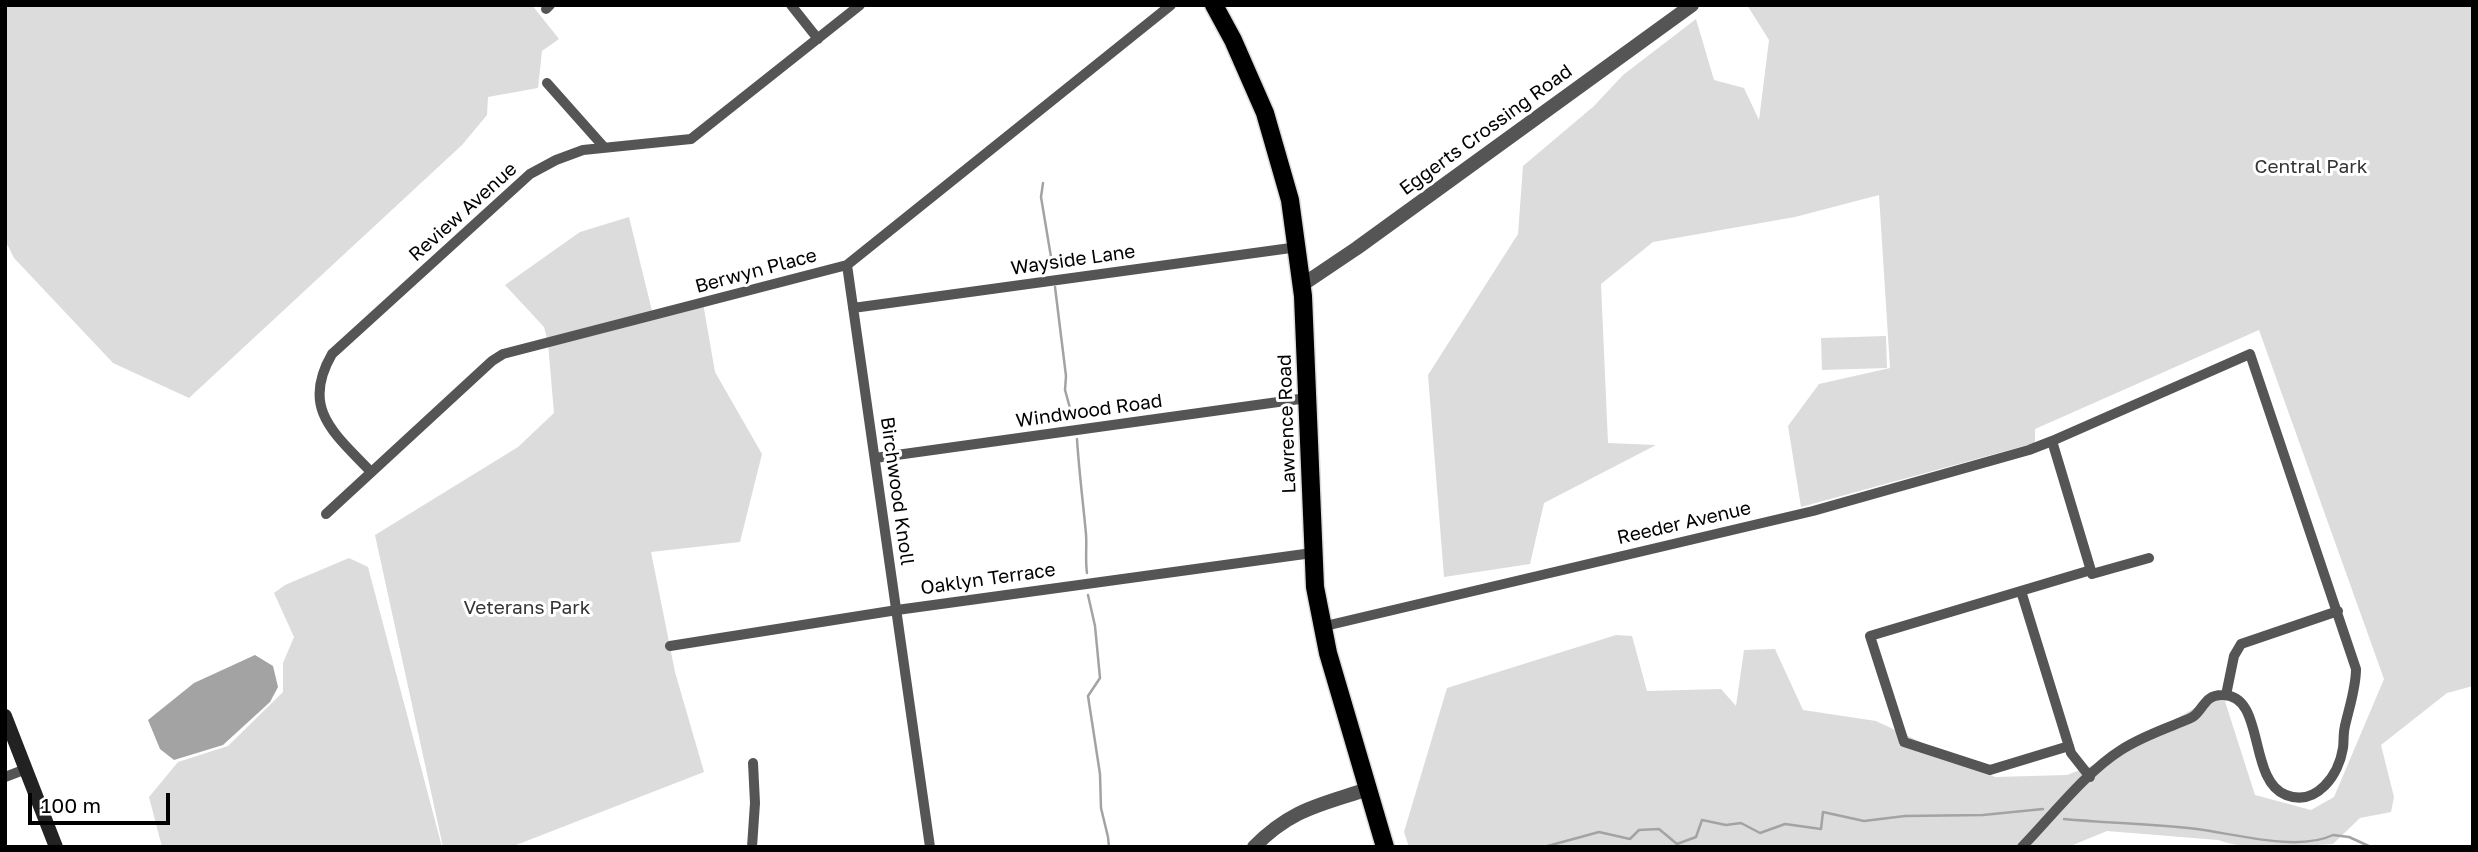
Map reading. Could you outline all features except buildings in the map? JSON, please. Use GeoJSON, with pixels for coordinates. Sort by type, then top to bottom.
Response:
{"type":"FeatureCollection","features":[{"type":"Feature","properties":{"kind":"main road","name":"Lawrence Road"},"geometry":{"type":"LineString","coordinates":[[1214,5],[1238,50],[1265,113],[1285,181],[1298,247],[1302,285],[1312,553],[1321,627],[1385,847]]}},
{"type":"Feature","properties":{"kind":"main road"},"geometry":{"type":"LineString","coordinates":[[5,716],[56,847]]}},
{"type":"Feature","properties":{"kind":"street"},"geometry":{"type":"LineString","coordinates":[[791,5],[818,39]]}},
{"type":"Feature","properties":{"kind":"street","name":"Review Avenue"},"geometry":{"type":"LineString","coordinates":[[372,472],[334,432],[322,413],[319,389],[332,354],[530,174],[564,156],[603,146],[691,139],[860,5]]}},
{"type":"Feature","properties":{"kind":"street","name":"Berwyn Place"},"geometry":{"type":"LineString","coordinates":[[330,510],[492,361],[503,354],[846,265],[1171,5]]}},
{"type":"Feature","properties":{"kind":"street","name":"Eggerts Crossing Road"},"geometry":{"type":"LineString","coordinates":[[1302,285],[1692,5]]}},
{"type":"Feature","properties":{"kind":"street"},"geometry":{"type":"LineString","coordinates":[[547,83],[603,146]]}},
{"type":"Feature","properties":{"kind":"street","name":"Wayside Lane"},"geometry":{"type":"LineString","coordinates":[[853,308],[1298,247]]}},
{"type":"Feature","properties":{"kind":"street","name":"Birchwood Knoll"},"geometry":{"type":"LineString","coordinates":[[846,265],[930,847]]}},
{"type":"Feature","properties":{"kind":"street","name":"Reeder Avenue"},"geometry":{"type":"LineString","coordinates":[[1321,627],[1813,511],[2029,450],[2250,355],[2338,611]]}},
{"type":"Feature","properties":{"kind":"street","name":"Windwood Road"},"geometry":{"type":"LineString","coordinates":[[875,458],[1307,398]]}},
{"type":"Feature","properties":{"kind":"street"},"geometry":{"type":"LineString","coordinates":[[2052,440],[2092,574],[2149,558]]}},
{"type":"Feature","properties":{"kind":"street","name":"Oaklyn Terrace"},"geometry":{"type":"LineString","coordinates":[[670,646],[897,610],[1312,553]]}},
{"type":"Feature","properties":{"kind":"street"},"geometry":{"type":"LineString","coordinates":[[2069,746],[1990,770],[1904,742],[1870,636],[2091,570]]}},
{"type":"Feature","properties":{"kind":"street"},"geometry":{"type":"LineString","coordinates":[[2021,591],[2071,753],[2090,777]]}},
{"type":"Feature","properties":{"kind":"street"},"geometry":{"type":"LineString","coordinates":[[2022,847],[2119,751],[2193,717],[2208,698],[2226,695],[2239,700],[2245,706],[2270,784],[2286,795],[2295,797],[2320,791],[2332,776],[2343,748],[2343,734],[2356,677],[2355,664],[2338,611],[2241,644],[2234,656],[2226,695]]}},
{"type":"Feature","properties":{"kind":"street"},"geometry":{"type":"LineString","coordinates":[[752,847],[755,803],[753,763]]}},
{"type":"Feature","properties":{"kind":"street"},"geometry":{"type":"LineString","coordinates":[[5,777],[26,769]]}},
{"type":"Feature","properties":{"kind":"street"},"geometry":{"type":"LineString","coordinates":[[1254,847],[1277,825],[1294,814],[1368,789]]}},
{"type":"Feature","properties":{"kind":"green space"},"geometry":{"type":"Polygon","coordinates":[[[5,5],[532,5],[559,39],[542,51],[538,88],[488,97],[487,115],[462,145],[189,398],[113,363],[14,258],[5,240],[5,5]]]}},
{"type":"Feature","properties":{"kind":"green space","name":"Central Park"},"geometry":{"type":"Polygon","coordinates":[[[1747,5],[2473,5],[2473,686],[2447,693],[2381,745],[2394,797],[2391,812],[2360,818],[2333,844],[2289,847],[2245,846],[2218,840],[2107,831],[2068,847],[1409,847],[1404,832],[1447,688],[1616,635],[1632,636],[1647,691],[1721,689],[1736,706],[1744,650],[1775,649],[1803,710],[1876,721],[1995,777],[2067,775],[2104,761],[2222,692],[2255,795],[2311,810],[2334,797],[2384,679],[2259,330],[2035,429],[2035,443],[1801,507],[1788,426],[1819,384],[1890,368],[1879,195],[1795,217],[1653,242],[1601,284],[1608,443],[1656,445],[1544,503],[1530,564],[1444,577],[1428,375],[1518,234],[1523,166],[1594,106],[1623,75],[1696,19],[1714,80],[1744,88],[1759,120],[1769,40],[1747,5]]]}},
{"type":"Feature","properties":{"kind":"green space","name":"Veterans Park"},"geometry":{"type":"Polygon","coordinates":[[[629,217],[653,315],[703,303],[715,372],[762,454],[740,542],[651,552],[675,672],[704,772],[511,847],[443,847],[375,535],[518,447],[554,413],[548,343],[544,327],[505,285],[580,232],[629,217]]]}},
{"type":"Feature","properties":{"kind":"green space"},"geometry":{"type":"Polygon","coordinates":[[[1886,336],[1887,368],[1822,370],[1821,338],[1886,336]]]}},
{"type":"Feature","properties":{"kind":"green space"},"geometry":{"type":"Polygon","coordinates":[[[349,558],[368,567],[442,847],[162,847],[149,797],[178,762],[228,746],[283,692],[283,663],[294,637],[274,593],[285,585],[349,558]]]}},
{"type":"Feature","properties":{"kind":"shaded area"},"geometry":{"type":"Polygon","coordinates":[[[255,655],[273,666],[278,687],[270,702],[223,745],[174,760],[160,749],[148,720],[194,683],[255,655]]]}},
{"type":"Feature","properties":{"kind":"waterway"},"geometry":{"type":"LineString","coordinates":[[1043,183],[1041,197],[1053,269]]}},
{"type":"Feature","properties":{"kind":"waterway"},"geometry":{"type":"LineString","coordinates":[[1055,287],[1066,376],[1065,390],[1073,419]]}},
{"type":"Feature","properties":{"kind":"waterway"},"geometry":{"type":"LineString","coordinates":[[1077,439],[1087,573]]}},
{"type":"Feature","properties":{"kind":"waterway"},"geometry":{"type":"LineString","coordinates":[[1088,595],[1095,626],[1100,678],[1088,696],[1100,774],[1101,808],[1109,847]]}},
{"type":"Feature","properties":{"kind":"waterway"},"geometry":{"type":"LineString","coordinates":[[1544,847],[1599,832],[1630,839],[1639,830],[1659,829],[1677,844],[1696,837],[1702,820],[1726,825],[1741,823],[1760,833],[1785,824],[1821,829],[1823,812],[1864,821],[1905,816],[1983,815],[2043,809]]}},
{"type":"Feature","properties":{"kind":"waterway"},"geometry":{"type":"LineString","coordinates":[[2064,819],[2197,829],[2285,842],[2319,840],[2333,835],[2349,837],[2371,847]]}}]}
